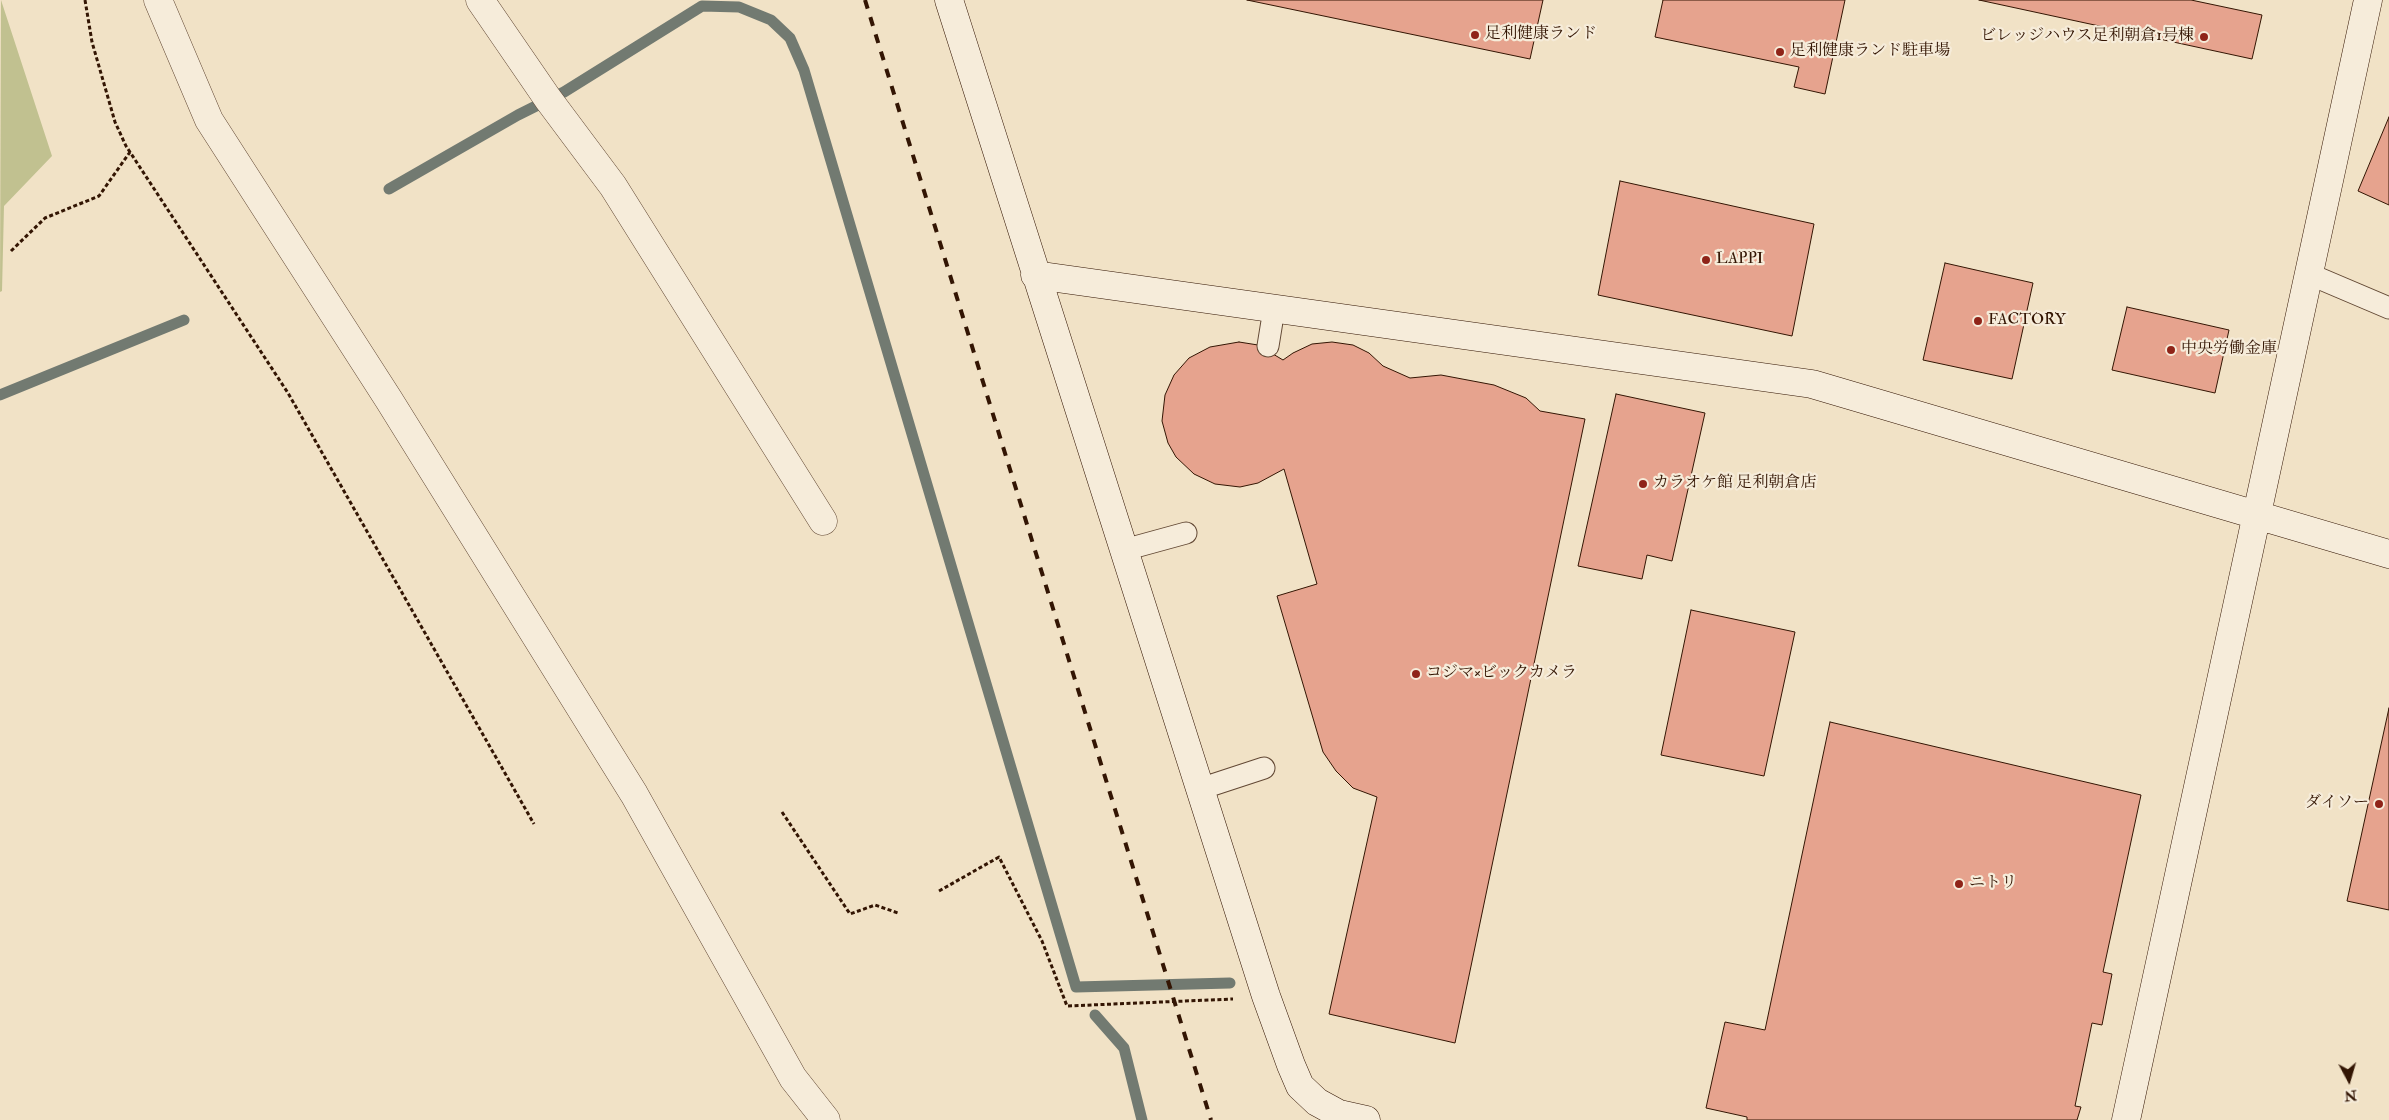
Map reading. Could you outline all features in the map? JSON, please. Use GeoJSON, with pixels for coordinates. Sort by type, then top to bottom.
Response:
{"type":"FeatureCollection","features":[{"type":"Feature","properties":{"kind":"street"},"geometry":{"type":"LineString","coordinates":[[158,0],[209,120],[389,400],[634,794],[793,1078],[826,1120]]}},
{"type":"Feature","properties":{"kind":"street"},"geometry":{"type":"LineString","coordinates":[[480,0],[548,99],[613,186],[823,521]]}},
{"type":"Feature","properties":{"kind":"street"},"geometry":{"type":"LineString","coordinates":[[949,0],[1266,996],[1300,1086],[1317,1102],[1339,1114],[1366,1120]]}},
{"type":"Feature","properties":{"kind":"street"},"geometry":{"type":"LineString","coordinates":[[2126,1120],[2368,0]]}},
{"type":"Feature","properties":{"kind":"street"},"geometry":{"type":"LineString","coordinates":[[1035,275],[1812,384],[2389,554]]}},
{"type":"Feature","properties":{"kind":"lane"},"geometry":{"type":"LineString","coordinates":[[2309,274],[2389,308]]}},
{"type":"Feature","properties":{"kind":"lane"},"geometry":{"type":"LineString","coordinates":[[1268,346],[1274,309]]}},
{"type":"Feature","properties":{"kind":"lane"},"geometry":{"type":"LineString","coordinates":[[1124,550],[1186,533]]}},
{"type":"Feature","properties":{"kind":"lane"},"geometry":{"type":"LineString","coordinates":[[1200,789],[1264,768]]}},
{"type":"Feature","properties":{"kind":"path"},"geometry":{"type":"LineString","coordinates":[[85,0],[92,42],[115,122],[130,152],[288,393],[534,824]]}},
{"type":"Feature","properties":{"kind":"path"},"geometry":{"type":"LineString","coordinates":[[11,251],[45,218],[99,196],[130,152]]}},
{"type":"Feature","properties":{"kind":"path"},"geometry":{"type":"LineString","coordinates":[[782,812],[850,914],[875,905],[898,914]]}},
{"type":"Feature","properties":{"kind":"path"},"geometry":{"type":"LineString","coordinates":[[939,891],[999,857],[1042,941],[1067,1006],[1266,996]]}},
{"type":"Feature","properties":{"kind":"green space"},"geometry":{"type":"Polygon","coordinates":[[[1,0],[52,156],[4,206],[2,291],[0,292],[1,0]]]}},
{"type":"Feature","properties":{"kind":"building","name":"足利健康ランド"},"geometry":{"type":"Polygon","coordinates":[[[1247,0],[1543,0],[1530,59],[1247,0]]]}},
{"type":"Feature","properties":{"kind":"building","name":"足利健康ランド駐車場"},"geometry":{"type":"Polygon","coordinates":[[[1663,0],[1845,0],[1825,94],[1794,87],[1799,67],[1655,37],[1663,0]]]}},
{"type":"Feature","properties":{"kind":"building","name":"ビレッジハウス足利朝倉1号棟"},"geometry":{"type":"Polygon","coordinates":[[[1979,0],[2191,0],[2262,15],[2252,59],[1979,0]]]}},
{"type":"Feature","properties":{"kind":"building"},"geometry":{"type":"Polygon","coordinates":[[[2389,117],[2389,205],[2358,191],[2389,117]]]}},
{"type":"Feature","properties":{"kind":"building","name":"LAPPI"},"geometry":{"type":"Polygon","coordinates":[[[1620,181],[1814,224],[1792,336],[1598,295],[1620,181]]]}},
{"type":"Feature","properties":{"kind":"building","name":"FACTORY"},"geometry":{"type":"Polygon","coordinates":[[[1945,263],[2033,283],[2012,379],[1923,360],[1945,263]]]}},
{"type":"Feature","properties":{"kind":"building","name":"中央労働金庫"},"geometry":{"type":"Polygon","coordinates":[[[2127,307],[2229,330],[2215,393],[2112,370],[2127,307]]]}},
{"type":"Feature","properties":{"kind":"building","name":"コジマ×ビックカメラ"},"geometry":{"type":"Polygon","coordinates":[[[1239,342],[1258,345],[1283,360],[1312,344],[1332,342],[1353,345],[1369,353],[1383,366],[1410,378],[1441,375],[1494,385],[1526,398],[1540,411],[1585,419],[1455,1043],[1329,1014],[1377,797],[1353,788],[1336,771],[1323,752],[1277,596],[1317,584],[1284,469],[1258,483],[1240,487],[1215,484],[1194,474],[1176,457],[1168,443],[1162,421],[1165,395],[1174,375],[1189,358],[1210,347],[1239,342]]]}},
{"type":"Feature","properties":{"kind":"building","name":"カラオケ館 足利朝倉店"},"geometry":{"type":"Polygon","coordinates":[[[1616,394],[1705,413],[1672,561],[1647,555],[1642,579],[1578,566],[1616,394]]]}},
{"type":"Feature","properties":{"kind":"building"},"geometry":{"type":"Polygon","coordinates":[[[1691,610],[1795,632],[1764,776],[1661,755],[1691,610]]]}},
{"type":"Feature","properties":{"kind":"building","name":"ダイソー"},"geometry":{"type":"Polygon","coordinates":[[[2389,708],[2389,910],[2347,901],[2389,708]]]}},
{"type":"Feature","properties":{"kind":"building","name":"ニトリ"},"geometry":{"type":"Polygon","coordinates":[[[1830,722],[2141,795],[2103,972],[2112,974],[2102,1025],[2092,1023],[2075,1106],[2081,1107],[2077,1120],[1747,1120],[1747,1117],[1706,1108],[1725,1022],[1765,1030],[1830,722]]]}},
{"type":"Feature","properties":{"kind":"waterway"},"geometry":{"type":"LineString","coordinates":[[389,189],[518,115],[564,92],[702,6],[739,7],[771,20],[790,38],[804,70],[1076,987],[1230,983]]}},
{"type":"Feature","properties":{"kind":"waterway"},"geometry":{"type":"LineString","coordinates":[[0,395],[184,320]]}},
{"type":"Feature","properties":{"kind":"waterway"},"geometry":{"type":"LineString","coordinates":[[1095,1015],[1124,1048],[1142,1120]]}},
{"type":"Feature","properties":{"kind":"railway"},"geometry":{"type":"LineString","coordinates":[[865,0],[1211,1120]]}},
{"type":"Feature","properties":{"kind":"place","name":"足利健康ランド"},"geometry":{"type":"Point","coordinates":[1475,35]}},
{"type":"Feature","properties":{"kind":"place","name":"ビレッジハウス足利朝倉1号棟"},"geometry":{"type":"Point","coordinates":[2204,37]}},
{"type":"Feature","properties":{"kind":"place","name":"足利健康ランド駐車場"},"geometry":{"type":"Point","coordinates":[1780,52]}},
{"type":"Feature","properties":{"kind":"place","name":"LAPPI"},"geometry":{"type":"Point","coordinates":[1706,260]}},
{"type":"Feature","properties":{"kind":"place","name":"FACTORY"},"geometry":{"type":"Point","coordinates":[1978,321]}},
{"type":"Feature","properties":{"kind":"place","name":"中央労働金庫"},"geometry":{"type":"Point","coordinates":[2171,350]}},
{"type":"Feature","properties":{"kind":"place","name":"カラオケ館 足利朝倉店"},"geometry":{"type":"Point","coordinates":[1643,484]}},
{"type":"Feature","properties":{"kind":"place","name":"コジマ×ビックカメラ"},"geometry":{"type":"Point","coordinates":[1416,674]}},
{"type":"Feature","properties":{"kind":"place","name":"ダイソー"},"geometry":{"type":"Point","coordinates":[2379,804]}},
{"type":"Feature","properties":{"kind":"place","name":"ニトリ"},"geometry":{"type":"Point","coordinates":[1959,884]}}]}
